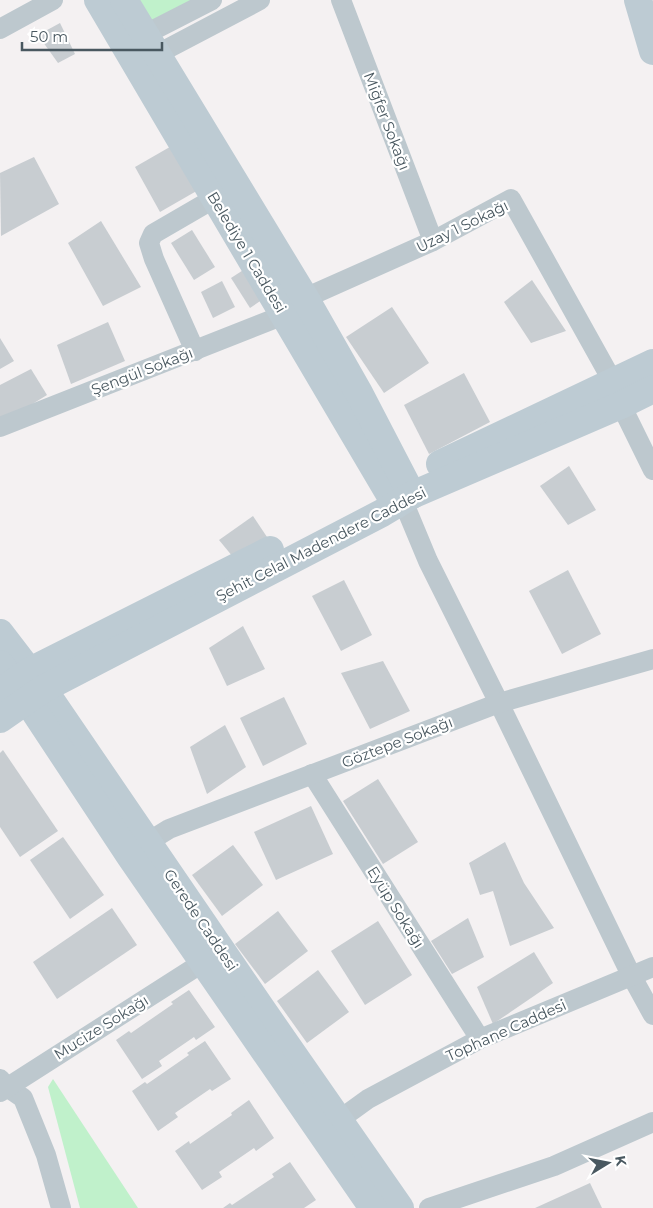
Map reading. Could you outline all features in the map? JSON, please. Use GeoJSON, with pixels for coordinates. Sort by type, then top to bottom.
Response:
{"type":"FeatureCollection","features":[{"type":"Feature","properties":{"kind":"street"},"geometry":{"type":"LineString","coordinates":[[0,29],[53,0]]}},
{"type":"Feature","properties":{"kind":"street","name":"Belediye 1 Caddesi"},"geometry":{"type":"LineString","coordinates":[[98,0],[142,49],[305,298],[359,393],[400,494]]}},
{"type":"Feature","properties":{"kind":"street"},"geometry":{"type":"LineString","coordinates":[[142,49],[212,0]]}},
{"type":"Feature","properties":{"kind":"street"},"geometry":{"type":"LineString","coordinates":[[142,49],[260,0]]}},
{"type":"Feature","properties":{"kind":"street","name":"Miğfer Sokağı"},"geometry":{"type":"LineString","coordinates":[[341,0],[433,241]]}},
{"type":"Feature","properties":{"kind":"street"},"geometry":{"type":"LineString","coordinates":[[638,0],[653,51]]}},
{"type":"Feature","properties":{"kind":"street","name":"Belediye 1 Caddesi"},"geometry":{"type":"LineString","coordinates":[[130,2],[142,49],[215,198],[284,315],[400,494]]}},
{"type":"Feature","properties":{"kind":"street"},"geometry":{"type":"LineString","coordinates":[[195,351],[154,259],[149,243],[153,234],[215,198]]}},
{"type":"Feature","properties":{"kind":"street","name":"Uzay 1 Sokağı"},"geometry":{"type":"LineString","coordinates":[[305,298],[433,241],[511,199],[617,394]]}},
{"type":"Feature","properties":{"kind":"street","name":"Şengül Sokağı"},"geometry":{"type":"LineString","coordinates":[[0,427],[284,315]]}},
{"type":"Feature","properties":{"kind":"street","name":"Şehit Celal Madendere Caddesi"},"geometry":{"type":"LineString","coordinates":[[0,719],[19,683],[400,494],[617,394],[653,363]]}},
{"type":"Feature","properties":{"kind":"street","name":"Şehit Celal Madendere Caddesi"},"geometry":{"type":"LineString","coordinates":[[617,394],[653,389]]}},
{"type":"Feature","properties":{"kind":"street"},"geometry":{"type":"LineString","coordinates":[[617,394],[653,470]]}},
{"type":"Feature","properties":{"kind":"street"},"geometry":{"type":"LineString","coordinates":[[400,494],[428,561],[653,1015]]}},
{"type":"Feature","properties":{"kind":"street","name":"Gerede Caddesi"},"geometry":{"type":"LineString","coordinates":[[0,633],[19,683],[139,849],[330,1126],[372,1208]]}},
{"type":"Feature","properties":{"kind":"street","name":"Göztepe Sokağı"},"geometry":{"type":"LineString","coordinates":[[139,849],[169,829],[499,703],[653,659]]}},
{"type":"Feature","properties":{"kind":"street","name":"Eyüp Sokağı"},"geometry":{"type":"LineString","coordinates":[[312,774],[480,1039]]}},
{"type":"Feature","properties":{"kind":"street","name":"Gerede Caddesi"},"geometry":{"type":"LineString","coordinates":[[139,849],[202,963],[330,1126],[400,1208]]}},
{"type":"Feature","properties":{"kind":"street","name":"Mucize Sokağı"},"geometry":{"type":"LineString","coordinates":[[2,1086],[202,963]]}},
{"type":"Feature","properties":{"kind":"street","name":"Tophane Caddesi"},"geometry":{"type":"LineString","coordinates":[[330,1126],[368,1099],[480,1039],[653,967]]}},
{"type":"Feature","properties":{"kind":"street"},"geometry":{"type":"LineString","coordinates":[[2,1086],[23,1098],[46,1155],[61,1208]]}},
{"type":"Feature","properties":{"kind":"street"},"geometry":{"type":"LineString","coordinates":[[429,1208],[554,1166],[653,1122]]}},
{"type":"Feature","properties":{"kind":"green space"},"geometry":{"type":"Polygon","coordinates":[[[135,0],[194,0],[148,24],[135,0]]]}},
{"type":"Feature","properties":{"kind":"green space"},"geometry":{"type":"Polygon","coordinates":[[[53,1079],[138,1208],[80,1208],[48,1087],[53,1079]]]}},
{"type":"Feature","properties":{"kind":"building"},"geometry":{"type":"Polygon","coordinates":[[[60,23],[75,54],[58,63],[38,35],[60,23]]]}},
{"type":"Feature","properties":{"kind":"building"},"geometry":{"type":"Polygon","coordinates":[[[175,144],[200,189],[160,212],[135,167],[175,144]]]}},
{"type":"Feature","properties":{"kind":"building"},"geometry":{"type":"Polygon","coordinates":[[[34,157],[59,204],[1,236],[0,173],[34,157]]]}},
{"type":"Feature","properties":{"kind":"building"},"geometry":{"type":"Polygon","coordinates":[[[101,221],[141,287],[103,306],[68,243],[101,221]]]}},
{"type":"Feature","properties":{"kind":"building"},"geometry":{"type":"Polygon","coordinates":[[[192,230],[215,267],[194,280],[171,243],[192,230]]]}},
{"type":"Feature","properties":{"kind":"building"},"geometry":{"type":"Polygon","coordinates":[[[251,265],[269,295],[250,308],[231,278],[251,265]]]}},
{"type":"Feature","properties":{"kind":"building"},"geometry":{"type":"Polygon","coordinates":[[[532,280],[566,331],[531,343],[504,302],[532,280]]]}},
{"type":"Feature","properties":{"kind":"building"},"geometry":{"type":"Polygon","coordinates":[[[222,281],[235,307],[213,318],[201,292],[222,281]]]}},
{"type":"Feature","properties":{"kind":"building"},"geometry":{"type":"Polygon","coordinates":[[[392,307],[429,363],[384,393],[346,337],[392,307]]]}},
{"type":"Feature","properties":{"kind":"building"},"geometry":{"type":"Polygon","coordinates":[[[108,322],[125,361],[71,384],[57,345],[108,322]]]}},
{"type":"Feature","properties":{"kind":"building"},"geometry":{"type":"Polygon","coordinates":[[[0,338],[14,361],[0,369],[0,338]]]}},
{"type":"Feature","properties":{"kind":"building"},"geometry":{"type":"Polygon","coordinates":[[[31,369],[47,395],[0,424],[0,385],[31,369]]]}},
{"type":"Feature","properties":{"kind":"building"},"geometry":{"type":"Polygon","coordinates":[[[464,373],[490,422],[429,454],[404,405],[464,373]]]}},
{"type":"Feature","properties":{"kind":"building"},"geometry":{"type":"Polygon","coordinates":[[[569,466],[596,510],[568,525],[540,486],[569,466]]]}},
{"type":"Feature","properties":{"kind":"building"},"geometry":{"type":"Polygon","coordinates":[[[253,516],[267,537],[233,557],[219,540],[253,516]]]}},
{"type":"Feature","properties":{"kind":"building"},"geometry":{"type":"Polygon","coordinates":[[[568,570],[601,634],[562,654],[529,591],[568,570]]]}},
{"type":"Feature","properties":{"kind":"building"},"geometry":{"type":"Polygon","coordinates":[[[344,580],[372,635],[341,651],[312,596],[344,580]]]}},
{"type":"Feature","properties":{"kind":"building"},"geometry":{"type":"Polygon","coordinates":[[[243,626],[265,669],[227,686],[209,648],[243,626]]]}},
{"type":"Feature","properties":{"kind":"building"},"geometry":{"type":"Polygon","coordinates":[[[383,661],[410,711],[370,729],[341,673],[383,661]]]}},
{"type":"Feature","properties":{"kind":"building"},"geometry":{"type":"Polygon","coordinates":[[[284,697],[307,744],[263,766],[240,718],[284,697]]]}},
{"type":"Feature","properties":{"kind":"building"},"geometry":{"type":"Polygon","coordinates":[[[225,725],[246,767],[207,794],[190,747],[225,725]]]}},
{"type":"Feature","properties":{"kind":"building"},"geometry":{"type":"Polygon","coordinates":[[[3,750],[58,831],[20,857],[0,827],[0,753],[3,750]]]}},
{"type":"Feature","properties":{"kind":"building"},"geometry":{"type":"Polygon","coordinates":[[[378,779],[418,842],[383,864],[343,801],[378,779]]]}},
{"type":"Feature","properties":{"kind":"building"},"geometry":{"type":"Polygon","coordinates":[[[311,806],[333,854],[276,880],[254,832],[311,806]]]}},
{"type":"Feature","properties":{"kind":"building"},"geometry":{"type":"Polygon","coordinates":[[[63,837],[104,895],[70,919],[30,860],[63,837]]]}},
{"type":"Feature","properties":{"kind":"building"},"geometry":{"type":"Polygon","coordinates":[[[505,842],[524,883],[554,928],[510,946],[493,891],[480,895],[469,863],[505,842]]]}},
{"type":"Feature","properties":{"kind":"building"},"geometry":{"type":"Polygon","coordinates":[[[233,845],[263,885],[222,916],[192,875],[233,845]]]}},
{"type":"Feature","properties":{"kind":"building"},"geometry":{"type":"Polygon","coordinates":[[[112,908],[137,945],[57,999],[33,962],[112,908]]]}},
{"type":"Feature","properties":{"kind":"building"},"geometry":{"type":"Polygon","coordinates":[[[278,911],[308,951],[265,984],[235,944],[278,911]]]}},
{"type":"Feature","properties":{"kind":"building"},"geometry":{"type":"Polygon","coordinates":[[[468,918],[484,957],[452,974],[431,941],[468,918]]]}},
{"type":"Feature","properties":{"kind":"building"},"geometry":{"type":"Polygon","coordinates":[[[378,921],[412,975],[365,1005],[331,951],[378,921]]]}},
{"type":"Feature","properties":{"kind":"building"},"geometry":{"type":"Polygon","coordinates":[[[534,952],[553,983],[493,1024],[477,987],[534,952]]]}},
{"type":"Feature","properties":{"kind":"building"},"geometry":{"type":"Polygon","coordinates":[[[318,970],[349,1012],[307,1043],[277,1001],[318,970]]]}},
{"type":"Feature","properties":{"kind":"building"},"geometry":{"type":"Polygon","coordinates":[[[189,990],[215,1027],[196,1040],[194,1037],[159,1061],[162,1066],[142,1079],[116,1040],[129,1031],[131,1033],[173,1004],[171,1002],[189,990]]]}},
{"type":"Feature","properties":{"kind":"building"},"geometry":{"type":"Polygon","coordinates":[[[205,1041],[231,1079],[212,1091],[210,1089],[175,1113],[178,1117],[158,1131],[132,1091],[145,1082],[147,1084],[189,1055],[187,1053],[205,1041]]]}},
{"type":"Feature","properties":{"kind":"building"},"geometry":{"type":"Polygon","coordinates":[[[249,1100],[274,1138],[256,1151],[254,1148],[219,1172],[222,1177],[202,1190],[175,1151],[189,1141],[190,1144],[232,1115],[231,1113],[249,1100]]]}},
{"type":"Feature","properties":{"kind":"building"},"geometry":{"type":"Polygon","coordinates":[[[290,1162],[316,1200],[304,1208],[223,1208],[230,1203],[232,1205],[274,1177],[272,1174],[290,1162]]]}},
{"type":"Feature","properties":{"kind":"building"},"geometry":{"type":"Polygon","coordinates":[[[590,1183],[602,1208],[535,1208],[590,1183]]]}}]}
